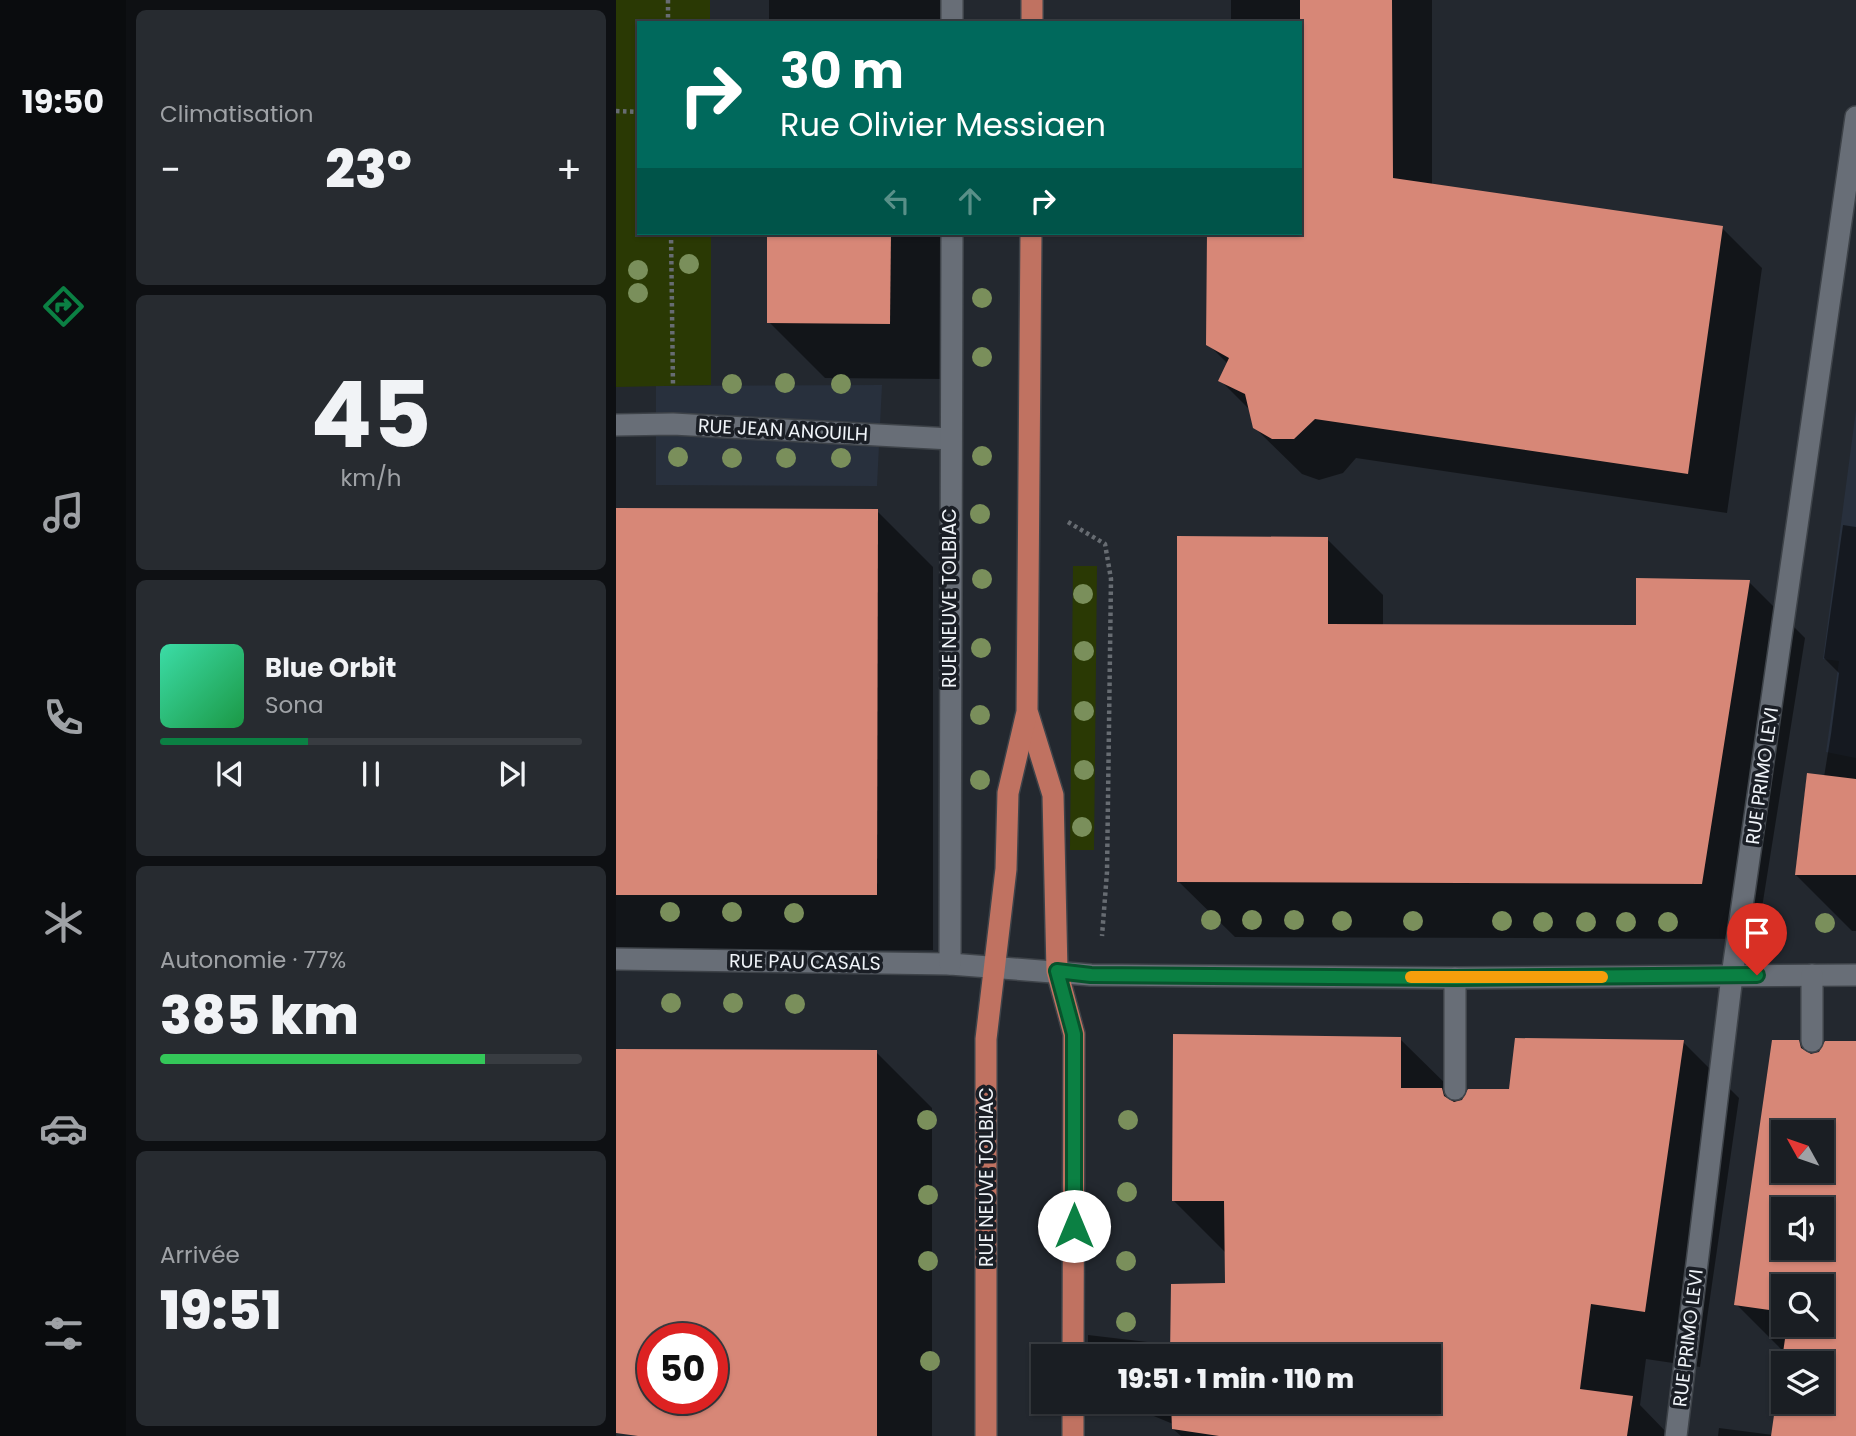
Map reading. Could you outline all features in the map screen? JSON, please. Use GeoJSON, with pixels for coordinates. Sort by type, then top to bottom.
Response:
{"type":"FeatureCollection","features":[{"type":"Feature","properties":{"kind":"main road"},"geometry":{"type":"LineString","coordinates":[[1031,21],[1032,0]]}},
{"type":"Feature","properties":{"kind":"main road","name":"RUE NEUVE TOLBIAC"},"geometry":{"type":"LineString","coordinates":[[986,1436],[986,1039],[1006,869],[1008,793],[1027,712],[1031,235]]}},
{"type":"Feature","properties":{"kind":"main road","name":"RUE NEUVE TOLBIAC"},"geometry":{"type":"LineString","coordinates":[[1027,712],[1052,795],[1057,971],[1074,1034],[1073,1344]]}},
{"type":"Feature","properties":{"kind":"main road"},"geometry":{"type":"LineString","coordinates":[[1073,1414],[1073,1436]]}},
{"type":"Feature","properties":{"kind":"street"},"geometry":{"type":"LineString","coordinates":[[952,0],[952,21]]}},
{"type":"Feature","properties":{"kind":"street","name":"RUE PRIMO LEVI"},"geometry":{"type":"LineString","coordinates":[[1676,1436],[1732,976],[1856,117]]}},
{"type":"Feature","properties":{"kind":"street","name":"RUE NEUVE TOLBIAC"},"geometry":{"type":"LineString","coordinates":[[950,964],[951,235]]}},
{"type":"Feature","properties":{"kind":"street","name":"RUE JEAN ANOUILH"},"geometry":{"type":"LineString","coordinates":[[616,425],[673,424],[951,439]]}},
{"type":"Feature","properties":{"kind":"street","name":"RUE PAU CASALS"},"geometry":{"type":"LineString","coordinates":[[616,959],[950,964],[1091,975],[1455,978],[1856,975]]}},
{"type":"Feature","properties":{"kind":"street"},"geometry":{"type":"LineString","coordinates":[[1812,975],[1812,1041]]}},
{"type":"Feature","properties":{"kind":"street"},"geometry":{"type":"LineString","coordinates":[[1455,978],[1455,1088]]}},
{"type":"Feature","properties":{"kind":"path"},"geometry":{"type":"LineString","coordinates":[[668,0],[668,21]]}},
{"type":"Feature","properties":{"kind":"path"},"geometry":{"type":"LineString","coordinates":[[616,111],[637,111]]}},
{"type":"Feature","properties":{"kind":"path"},"geometry":{"type":"LineString","coordinates":[[671,235],[673,424]]}},
{"type":"Feature","properties":{"kind":"path"},"geometry":{"type":"LineString","coordinates":[[1070,524],[1105,544],[1111,579],[1104,928]]}},
{"type":"Feature","properties":{"kind":"shaded area"},"geometry":{"type":"Polygon","coordinates":[[[882,385],[877,486],[656,485],[656,386],[882,385]]]}},
{"type":"Feature","properties":{"kind":"shaded area"},"geometry":{"type":"Polygon","coordinates":[[[1856,410],[1856,758],[1826,752],[1839,661],[1823,659],[1856,410]]]}},
{"type":"Feature","properties":{"kind":"green space"},"geometry":{"type":"Polygon","coordinates":[[[616,0],[710,0],[710,21],[637,21],[637,235],[711,235],[711,385],[616,387],[616,0]]]}},
{"type":"Feature","properties":{"kind":"green space"},"geometry":{"type":"Polygon","coordinates":[[[1073,566],[1097,566],[1094,850],[1070,850],[1073,566]]]}},
{"type":"Feature","properties":{"kind":"building"},"geometry":{"type":"Polygon","coordinates":[[[1300,0],[1392,0],[1393,178],[1723,226],[1688,474],[1315,419],[1294,439],[1272,439],[1253,428],[1245,394],[1218,381],[1229,358],[1206,345],[1207,235],[1302,235],[1300,0]]]}},
{"type":"Feature","properties":{"kind":"building"},"geometry":{"type":"Polygon","coordinates":[[[767,235],[891,235],[890,324],[767,323],[767,235]]]}},
{"type":"Feature","properties":{"kind":"building"},"geometry":{"type":"Polygon","coordinates":[[[616,508],[878,509],[877,895],[616,895],[616,508]]]}},
{"type":"Feature","properties":{"kind":"building"},"geometry":{"type":"Polygon","coordinates":[[[1177,536],[1328,537],[1328,624],[1636,625],[1636,578],[1750,580],[1702,884],[1177,882],[1177,536]]]}},
{"type":"Feature","properties":{"kind":"building"},"geometry":{"type":"Polygon","coordinates":[[[1807,773],[1856,779],[1856,875],[1795,875],[1807,773]]]}},
{"type":"Feature","properties":{"kind":"building"},"geometry":{"type":"Polygon","coordinates":[[[1173,1034],[1401,1037],[1401,1088],[1442,1088],[1444,1096],[1454,1102],[1462,1100],[1468,1089],[1509,1089],[1515,1038],[1684,1040],[1645,1312],[1591,1304],[1580,1389],[1633,1396],[1627,1436],[1219,1436],[1172,1429],[1171,1414],[1441,1414],[1441,1344],[1170,1344],[1171,1284],[1225,1283],[1224,1201],[1172,1201],[1173,1034]]]}},
{"type":"Feature","properties":{"kind":"building"},"geometry":{"type":"Polygon","coordinates":[[[1772,1040],[1799,1040],[1801,1048],[1811,1054],[1819,1052],[1825,1041],[1856,1041],[1856,1436],[1771,1436],[1774,1414],[1834,1414],[1834,1351],[1783,1351],[1785,1337],[1834,1337],[1834,1274],[1771,1274],[1771,1310],[1734,1305],[1772,1040]]]}},
{"type":"Feature","properties":{"kind":"building"},"geometry":{"type":"Polygon","coordinates":[[[616,1049],[877,1050],[877,1436],[638,1436],[616,1433],[616,1049]]]}},
{"type":"Feature","properties":{"kind":"slow traffic"},"geometry":{"type":"LineString","coordinates":[[1411,977],[1602,977]]}},
{"type":"Feature","properties":{"kind":"route"},"geometry":{"type":"LineString","coordinates":[[1074,1226],[1074,1034],[1057,971],[1091,975],[1455,978],[1757,975]]}}]}
